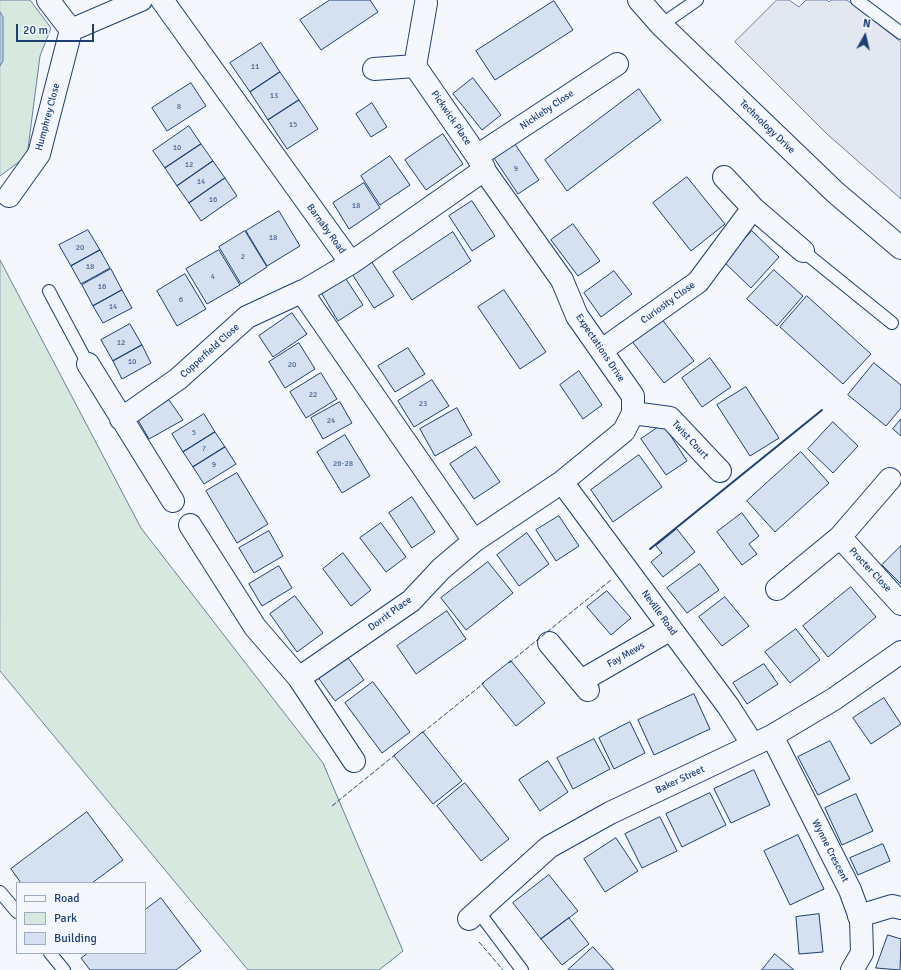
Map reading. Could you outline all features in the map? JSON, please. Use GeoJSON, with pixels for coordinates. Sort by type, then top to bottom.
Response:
{"type":"FeatureCollection","features":[{"type":"Feature","properties":{"kind":"street"},"geometry":{"type":"LineString","coordinates":[[48,0],[71,30],[141,0]]}},
{"type":"Feature","properties":{"kind":"street","name":"Barnaby Road"},"geometry":{"type":"LineString","coordinates":[[162,0],[351,263],[303,291]]}},
{"type":"Feature","properties":{"kind":"street","name":"Technology Drive"},"geometry":{"type":"LineString","coordinates":[[639,0],[661,25],[836,193],[901,248]]}},
{"type":"Feature","properties":{"kind":"street"},"geometry":{"type":"LineString","coordinates":[[374,69],[415,66],[426,2]]}},
{"type":"Feature","properties":{"kind":"street","name":"Humphrey Close"},"geometry":{"type":"LineString","coordinates":[[9,196],[39,154],[71,30]]}},
{"type":"Feature","properties":{"kind":"street","name":"Nickleby Close"},"geometry":{"type":"LineString","coordinates":[[481,163],[616,64]]}},
{"type":"Feature","properties":{"kind":"street","name":"Pickwick Place"},"geometry":{"type":"LineString","coordinates":[[415,66],[481,163]]}},
{"type":"Feature","properties":{"kind":"street"},"geometry":{"type":"LineString","coordinates":[[351,263],[481,163]]}},
{"type":"Feature","properties":{"kind":"street","name":"Expectations Drive"},"geometry":{"type":"LineString","coordinates":[[481,163],[562,280],[577,316],[633,396],[633,413]]}},
{"type":"Feature","properties":{"kind":"street"},"geometry":{"type":"LineString","coordinates":[[724,177],[753,208],[803,250]]}},
{"type":"Feature","properties":{"kind":"street","name":"Curiosity Close"},"geometry":{"type":"LineString","coordinates":[[602,350],[698,282],[753,208]]}},
{"type":"Feature","properties":{"kind":"street"},"geometry":{"type":"LineString","coordinates":[[303,291],[474,541],[562,482],[624,431],[633,413]]}},
{"type":"Feature","properties":{"kind":"street","name":"Copperfield Close"},"geometry":{"type":"LineString","coordinates":[[121,419],[178,379],[247,317],[303,291]]}},
{"type":"Feature","properties":{"kind":"street"},"geometry":{"type":"LineString","coordinates":[[88,364],[173,502]]}},
{"type":"Feature","properties":{"kind":"street","name":"Twist Court"},"geometry":{"type":"LineString","coordinates":[[633,413],[670,418],[720,471]]}},
{"type":"Feature","properties":{"kind":"street"},"geometry":{"type":"LineString","coordinates":[[777,589],[840,537],[890,479]]}},
{"type":"Feature","properties":{"kind":"street","name":"Neville Road"},"geometry":{"type":"LineString","coordinates":[[562,482],[728,706],[753,745]]}},
{"type":"Feature","properties":{"kind":"street"},"geometry":{"type":"LineString","coordinates":[[190,525],[255,627],[298,678],[354,761]]}},
{"type":"Feature","properties":{"kind":"street","name":"Procter Close"},"geometry":{"type":"LineString","coordinates":[[840,537],[901,604]]}},
{"type":"Feature","properties":{"kind":"street","name":"Dorrit Place"},"geometry":{"type":"LineString","coordinates":[[298,678],[411,601],[441,569],[474,541]]}},
{"type":"Feature","properties":{"kind":"street","name":"Fay Mews"},"geometry":{"type":"LineString","coordinates":[[548,643],[584,685],[671,629]]}},
{"type":"Feature","properties":{"kind":"street","name":"Baker Street"},"geometry":{"type":"LineString","coordinates":[[473,915],[549,847],[610,813],[772,736],[898,659]]}},
{"type":"Feature","properties":{"kind":"street","name":"Wynne Crescent"},"geometry":{"type":"LineString","coordinates":[[772,736],[850,890],[859,916],[862,953],[852,970]]}},
{"type":"Feature","properties":{"kind":"street"},"geometry":{"type":"LineString","coordinates":[[859,916],[892,906],[901,908]]}},
{"type":"Feature","properties":{"kind":"lane"},"geometry":{"type":"LineString","coordinates":[[661,25],[697,0]]}},
{"type":"Feature","properties":{"kind":"lane"},"geometry":{"type":"LineString","coordinates":[[857,0],[901,33]]}},
{"type":"Feature","properties":{"kind":"lane"},"geometry":{"type":"LineString","coordinates":[[803,250],[892,323]]}},
{"type":"Feature","properties":{"kind":"lane"},"geometry":{"type":"LineString","coordinates":[[49,291],[88,364]]}},
{"type":"Feature","properties":{"kind":"lane"},"geometry":{"type":"LineString","coordinates":[[0,892],[16,911]]}},
{"type":"Feature","properties":{"kind":"lane"},"geometry":{"type":"LineString","coordinates":[[473,915],[522,970]]}},
{"type":"Feature","properties":{"kind":"lane"},"geometry":{"type":"LineString","coordinates":[[51,954],[64,970]]}},
{"type":"Feature","properties":{"kind":"green space"},"geometry":{"type":"Polygon","coordinates":[[[0,0],[30,0],[51,28],[40,56],[27,156],[0,176],[0,0]]]}},
{"type":"Feature","properties":{"kind":"green space"},"geometry":{"type":"Polygon","coordinates":[[[0,260],[141,528],[323,763],[403,951],[379,970],[248,970],[0,671],[0,260]]]}},
{"type":"Feature","properties":{"kind":"shaded area"},"geometry":{"type":"Polygon","coordinates":[[[777,0],[789,0],[799,7],[806,0],[827,0],[829,2],[831,0],[847,0],[901,42],[901,199],[827,134],[735,42],[777,0]]]}},
{"type":"Feature","properties":{"kind":"water"},"geometry":{"type":"Polygon","coordinates":[[[0,12],[3,17],[3,61],[0,66],[0,12]]]}},
{"type":"Feature","properties":{"kind":"building"},"geometry":{"type":"Polygon","coordinates":[[[330,0],[370,0],[378,12],[321,50],[300,20],[330,0]]]}},
{"type":"Feature","properties":{"kind":"building"},"geometry":{"type":"Polygon","coordinates":[[[554,1],[573,30],[495,80],[476,51],[554,1]]]}},
{"type":"Feature","properties":{"kind":"building"},"geometry":{"type":"Polygon","coordinates":[[[261,43],[280,72],[250,92],[230,63],[261,43]]]}},
{"type":"Feature","properties":{"kind":"building"},"geometry":{"type":"Polygon","coordinates":[[[280,72],[299,100],[268,120],[250,92],[280,72]]]}},
{"type":"Feature","properties":{"kind":"building"},"geometry":{"type":"Polygon","coordinates":[[[473,78],[501,115],[482,130],[453,94],[473,78]]]}},
{"type":"Feature","properties":{"kind":"building"},"geometry":{"type":"Polygon","coordinates":[[[191,83],[206,106],[167,131],[152,108],[191,83]]]}},
{"type":"Feature","properties":{"kind":"building"},"geometry":{"type":"Polygon","coordinates":[[[639,89],[661,120],[567,191],[545,160],[639,89]]]}},
{"type":"Feature","properties":{"kind":"building"},"geometry":{"type":"Polygon","coordinates":[[[299,100],[318,129],[287,149],[268,120],[299,100]]]}},
{"type":"Feature","properties":{"kind":"building"},"geometry":{"type":"Polygon","coordinates":[[[372,103],[387,127],[371,137],[356,114],[372,103]]]}},
{"type":"Feature","properties":{"kind":"building"},"geometry":{"type":"Polygon","coordinates":[[[189,126],[201,144],[165,168],[153,151],[189,126]]]}},
{"type":"Feature","properties":{"kind":"building"},"geometry":{"type":"Polygon","coordinates":[[[443,134],[463,164],[426,190],[405,160],[443,134]]]}},
{"type":"Feature","properties":{"kind":"building"},"geometry":{"type":"Polygon","coordinates":[[[201,144],[213,161],[177,186],[165,168],[201,144]]]}},
{"type":"Feature","properties":{"kind":"building"},"geometry":{"type":"Polygon","coordinates":[[[515,144],[539,180],[518,194],[494,158],[515,144]]]}},
{"type":"Feature","properties":{"kind":"building"},"geometry":{"type":"Polygon","coordinates":[[[390,156],[410,185],[380,205],[361,176],[390,156]]]}},
{"type":"Feature","properties":{"kind":"building"},"geometry":{"type":"Polygon","coordinates":[[[213,161],[225,178],[189,203],[177,186],[213,161]]]}},
{"type":"Feature","properties":{"kind":"building"},"geometry":{"type":"Polygon","coordinates":[[[687,177],[725,224],[691,251],[653,203],[687,177]]]}},
{"type":"Feature","properties":{"kind":"building"},"geometry":{"type":"Polygon","coordinates":[[[225,178],[237,196],[201,221],[189,203],[225,178]]]}},
{"type":"Feature","properties":{"kind":"building"},"geometry":{"type":"Polygon","coordinates":[[[364,183],[380,208],[349,229],[333,203],[364,183]]]}},
{"type":"Feature","properties":{"kind":"building"},"geometry":{"type":"Polygon","coordinates":[[[472,201],[495,236],[472,251],[449,216],[472,201]]]}},
{"type":"Feature","properties":{"kind":"building"},"geometry":{"type":"Polygon","coordinates":[[[279,211],[300,246],[267,266],[246,231],[279,211]]]}},
{"type":"Feature","properties":{"kind":"building"},"geometry":{"type":"Polygon","coordinates":[[[573,224],[600,261],[578,276],[551,240],[573,224]]]}},
{"type":"Feature","properties":{"kind":"building"},"geometry":{"type":"Polygon","coordinates":[[[88,230],[100,250],[71,266],[59,245],[88,230]]]}},
{"type":"Feature","properties":{"kind":"building"},"geometry":{"type":"Polygon","coordinates":[[[245,231],[267,267],[241,284],[219,247],[245,231]]]}},
{"type":"Feature","properties":{"kind":"building"},"geometry":{"type":"Polygon","coordinates":[[[752,231],[779,257],[751,288],[724,262],[752,231]]]}},
{"type":"Feature","properties":{"kind":"building"},"geometry":{"type":"Polygon","coordinates":[[[453,232],[471,261],[412,300],[393,272],[453,232]]]}},
{"type":"Feature","properties":{"kind":"building"},"geometry":{"type":"Polygon","coordinates":[[[100,250],[110,268],[81,284],[71,266],[100,250]]]}},
{"type":"Feature","properties":{"kind":"building"},"geometry":{"type":"Polygon","coordinates":[[[219,250],[240,285],[207,304],[186,269],[219,250]]]}},
{"type":"Feature","properties":{"kind":"building"},"geometry":{"type":"Polygon","coordinates":[[[371,261],[394,296],[374,308],[352,274],[371,261]]]}},
{"type":"Feature","properties":{"kind":"building"},"geometry":{"type":"Polygon","coordinates":[[[111,269],[122,290],[93,306],[82,285],[111,269]]]}},
{"type":"Feature","properties":{"kind":"building"},"geometry":{"type":"Polygon","coordinates":[[[774,270],[803,296],[777,326],[747,299],[774,270]]]}},
{"type":"Feature","properties":{"kind":"building"},"geometry":{"type":"Polygon","coordinates":[[[614,271],[632,294],[601,317],[584,293],[614,271]]]}},
{"type":"Feature","properties":{"kind":"building"},"geometry":{"type":"Polygon","coordinates":[[[185,274],[206,309],[177,326],[157,291],[185,274]]]}},
{"type":"Feature","properties":{"kind":"building"},"geometry":{"type":"Polygon","coordinates":[[[346,279],[363,305],[338,321],[322,294],[346,279]]]}},
{"type":"Feature","properties":{"kind":"building"},"geometry":{"type":"Polygon","coordinates":[[[122,290],[132,308],[103,323],[93,306],[122,290]]]}},
{"type":"Feature","properties":{"kind":"building"},"geometry":{"type":"Polygon","coordinates":[[[504,290],[546,352],[520,369],[478,307],[504,290]]]}},
{"type":"Feature","properties":{"kind":"building"},"geometry":{"type":"Polygon","coordinates":[[[807,296],[871,354],[843,384],[780,327],[807,296]]]}},
{"type":"Feature","properties":{"kind":"building"},"geometry":{"type":"Polygon","coordinates":[[[292,313],[307,334],[273,357],[259,336],[292,313]]]}},
{"type":"Feature","properties":{"kind":"building"},"geometry":{"type":"Polygon","coordinates":[[[661,318],[694,361],[664,383],[631,340],[661,318]]]}},
{"type":"Feature","properties":{"kind":"building"},"geometry":{"type":"Polygon","coordinates":[[[130,324],[142,345],[113,361],[101,340],[130,324]]]}},
{"type":"Feature","properties":{"kind":"building"},"geometry":{"type":"Polygon","coordinates":[[[299,343],[315,369],[285,388],[269,362],[299,343]]]}},
{"type":"Feature","properties":{"kind":"building"},"geometry":{"type":"Polygon","coordinates":[[[142,345],[151,363],[122,379],[113,361],[142,345]]]}},
{"type":"Feature","properties":{"kind":"building"},"geometry":{"type":"Polygon","coordinates":[[[408,348],[425,374],[395,392],[378,366],[408,348]]]}},
{"type":"Feature","properties":{"kind":"building"},"geometry":{"type":"Polygon","coordinates":[[[710,358],[731,387],[702,407],[682,378],[710,358]]]}},
{"type":"Feature","properties":{"kind":"building"},"geometry":{"type":"Polygon","coordinates":[[[874,363],[901,385],[901,408],[886,426],[848,395],[874,363]]]}},
{"type":"Feature","properties":{"kind":"building"},"geometry":{"type":"Polygon","coordinates":[[[579,371],[602,405],[583,419],[560,385],[579,371]]]}},
{"type":"Feature","properties":{"kind":"building"},"geometry":{"type":"Polygon","coordinates":[[[321,373],[337,399],[306,418],[290,392],[321,373]]]}},
{"type":"Feature","properties":{"kind":"building"},"geometry":{"type":"Polygon","coordinates":[[[432,380],[449,406],[414,427],[398,401],[432,380]]]}},
{"type":"Feature","properties":{"kind":"building"},"geometry":{"type":"Polygon","coordinates":[[[746,387],[779,438],[750,456],[717,405],[746,387]]]}},
{"type":"Feature","properties":{"kind":"building"},"geometry":{"type":"Polygon","coordinates":[[[169,400],[183,420],[149,439],[138,420],[169,400]]]}},
{"type":"Feature","properties":{"kind":"building"},"geometry":{"type":"Polygon","coordinates":[[[340,402],[352,423],[323,439],[311,418],[340,402]]]}},
{"type":"Feature","properties":{"kind":"building"},"geometry":{"type":"Polygon","coordinates":[[[457,408],[472,435],[435,456],[420,429],[457,408]]]}},
{"type":"Feature","properties":{"kind":"building"},"geometry":{"type":"Polygon","coordinates":[[[204,414],[215,432],[183,452],[172,434],[204,414]]]}},
{"type":"Feature","properties":{"kind":"building"},"geometry":{"type":"Polygon","coordinates":[[[901,419],[901,436],[893,429],[901,419]]]}},
{"type":"Feature","properties":{"kind":"building"},"geometry":{"type":"Polygon","coordinates":[[[833,422],[858,446],[833,473],[808,449],[833,422]]]}},
{"type":"Feature","properties":{"kind":"building"},"geometry":{"type":"Polygon","coordinates":[[[663,424],[687,461],[666,475],[641,439],[663,424]]]}},
{"type":"Feature","properties":{"kind":"building"},"geometry":{"type":"Polygon","coordinates":[[[215,432],[225,447],[193,467],[183,452],[215,432]]]}},
{"type":"Feature","properties":{"kind":"building"},"geometry":{"type":"Polygon","coordinates":[[[345,435],[370,476],[342,493],[317,452],[345,435]]]}},
{"type":"Feature","properties":{"kind":"building"},"geometry":{"type":"Polygon","coordinates":[[[225,447],[236,464],[204,484],[193,467],[225,447]]]}},
{"type":"Feature","properties":{"kind":"building"},"geometry":{"type":"Polygon","coordinates":[[[476,447],[500,482],[474,499],[450,464],[476,447]]]}},
{"type":"Feature","properties":{"kind":"building"},"geometry":{"type":"Polygon","coordinates":[[[801,452],[829,483],[775,532],[747,501],[801,452]]]}},
{"type":"Feature","properties":{"kind":"building"},"geometry":{"type":"Polygon","coordinates":[[[639,455],[662,487],[613,522],[591,490],[639,455]]]}},
{"type":"Feature","properties":{"kind":"building"},"geometry":{"type":"Polygon","coordinates":[[[237,473],[268,524],[237,543],[206,491],[237,473]]]}},
{"type":"Feature","properties":{"kind":"building"},"geometry":{"type":"Polygon","coordinates":[[[412,497],[435,532],[412,548],[389,513],[412,497]]]}},
{"type":"Feature","properties":{"kind":"building"},"geometry":{"type":"Polygon","coordinates":[[[742,513],[759,536],[749,544],[757,554],[742,565],[717,532],[742,513]]]}},
{"type":"Feature","properties":{"kind":"building"},"geometry":{"type":"Polygon","coordinates":[[[559,516],[579,546],[556,561],[536,530],[559,516]]]}},
{"type":"Feature","properties":{"kind":"building"},"geometry":{"type":"Polygon","coordinates":[[[381,523],[406,557],[386,572],[360,538],[381,523]]]}},
{"type":"Feature","properties":{"kind":"building"},"geometry":{"type":"Polygon","coordinates":[[[677,529],[695,552],[663,577],[651,562],[662,553],[656,546],[677,529]]]}},
{"type":"Feature","properties":{"kind":"building"},"geometry":{"type":"Polygon","coordinates":[[[269,531],[283,556],[254,573],[239,548],[269,531]]]}},
{"type":"Feature","properties":{"kind":"building"},"geometry":{"type":"Polygon","coordinates":[[[527,533],[549,564],[519,586],[497,555],[527,533]]]}},
{"type":"Feature","properties":{"kind":"building"},"geometry":{"type":"Polygon","coordinates":[[[901,546],[901,584],[882,565],[901,546]]]}},
{"type":"Feature","properties":{"kind":"building"},"geometry":{"type":"Polygon","coordinates":[[[343,553],[371,590],[351,606],[323,569],[343,553]]]}},
{"type":"Feature","properties":{"kind":"building"},"geometry":{"type":"Polygon","coordinates":[[[488,562],[513,593],[466,630],[441,598],[488,562]]]}},
{"type":"Feature","properties":{"kind":"building"},"geometry":{"type":"Polygon","coordinates":[[[700,564],[719,590],[687,613],[667,588],[700,564]]]}},
{"type":"Feature","properties":{"kind":"building"},"geometry":{"type":"Polygon","coordinates":[[[279,566],[292,588],[262,606],[249,584],[279,566]]]}},
{"type":"Feature","properties":{"kind":"building"},"geometry":{"type":"Polygon","coordinates":[[[851,587],[876,617],[828,657],[803,626],[851,587]]]}},
{"type":"Feature","properties":{"kind":"building"},"geometry":{"type":"Polygon","coordinates":[[[607,591],[631,618],[611,635],[587,607],[607,591]]]}},
{"type":"Feature","properties":{"kind":"building"},"geometry":{"type":"Polygon","coordinates":[[[295,596],[323,633],[297,652],[270,614],[295,596]]]}},
{"type":"Feature","properties":{"kind":"building"},"geometry":{"type":"Polygon","coordinates":[[[725,597],[749,626],[722,646],[699,617],[725,597]]]}},
{"type":"Feature","properties":{"kind":"building"},"geometry":{"type":"Polygon","coordinates":[[[447,611],[466,639],[416,674],[397,646],[447,611]]]}},
{"type":"Feature","properties":{"kind":"building"},"geometry":{"type":"Polygon","coordinates":[[[796,629],[820,660],[790,683],[765,652],[796,629]]]}},
{"type":"Feature","properties":{"kind":"building"},"geometry":{"type":"Polygon","coordinates":[[[346,655],[364,680],[335,701],[317,676],[346,655]]]}},
{"type":"Feature","properties":{"kind":"building"},"geometry":{"type":"Polygon","coordinates":[[[511,661],[545,703],[516,726],[482,684],[511,661]]]}},
{"type":"Feature","properties":{"kind":"building"},"geometry":{"type":"Polygon","coordinates":[[[764,664],[778,684],[747,704],[733,683],[764,664]]]}},
{"type":"Feature","properties":{"kind":"building"},"geometry":{"type":"Polygon","coordinates":[[[373,682],[410,732],[382,753],[345,703],[373,682]]]}},
{"type":"Feature","properties":{"kind":"building"},"geometry":{"type":"Polygon","coordinates":[[[694,694],[710,729],[654,755],[638,720],[694,694]]]}},
{"type":"Feature","properties":{"kind":"building"},"geometry":{"type":"Polygon","coordinates":[[[884,698],[901,724],[871,744],[853,718],[884,698]]]}},
{"type":"Feature","properties":{"kind":"building"},"geometry":{"type":"Polygon","coordinates":[[[630,722],[645,753],[614,769],[599,738],[630,722]]]}},
{"type":"Feature","properties":{"kind":"building"},"geometry":{"type":"Polygon","coordinates":[[[423,732],[462,781],[433,804],[394,756],[423,732]]]}},
{"type":"Feature","properties":{"kind":"building"},"geometry":{"type":"Polygon","coordinates":[[[594,739],[610,769],[573,789],[557,758],[594,739]]]}},
{"type":"Feature","properties":{"kind":"building"},"geometry":{"type":"Polygon","coordinates":[[[830,741],[850,779],[818,795],[798,757],[830,741]]]}},
{"type":"Feature","properties":{"kind":"building"},"geometry":{"type":"Polygon","coordinates":[[[548,761],[568,792],[540,811],[519,780],[548,761]]]}},
{"type":"Feature","properties":{"kind":"building"},"geometry":{"type":"Polygon","coordinates":[[[754,770],[770,805],[731,823],[714,789],[754,770]]]}},
{"type":"Feature","properties":{"kind":"building"},"geometry":{"type":"Polygon","coordinates":[[[465,783],[509,839],[481,861],[437,806],[465,783]]]}},
{"type":"Feature","properties":{"kind":"building"},"geometry":{"type":"Polygon","coordinates":[[[710,793],[726,825],[682,847],[666,814],[710,793]]]}},
{"type":"Feature","properties":{"kind":"building"},"geometry":{"type":"Polygon","coordinates":[[[856,794],[873,831],[842,845],[825,808],[856,794]]]}},
{"type":"Feature","properties":{"kind":"building"},"geometry":{"type":"Polygon","coordinates":[[[87,812],[123,860],[93,882],[20,882],[11,869],[87,812]]]}},
{"type":"Feature","properties":{"kind":"building"},"geometry":{"type":"Polygon","coordinates":[[[660,817],[677,851],[642,868],[625,834],[660,817]]]}},
{"type":"Feature","properties":{"kind":"building"},"geometry":{"type":"Polygon","coordinates":[[[798,835],[824,889],[790,905],[764,851],[798,835]]]}},
{"type":"Feature","properties":{"kind":"building"},"geometry":{"type":"Polygon","coordinates":[[[616,838],[638,871],[605,892],[584,859],[616,838]]]}},
{"type":"Feature","properties":{"kind":"building"},"geometry":{"type":"Polygon","coordinates":[[[883,844],[890,861],[858,875],[850,858],[883,844]]]}},
{"type":"Feature","properties":{"kind":"building"},"geometry":{"type":"Polygon","coordinates":[[[549,875],[578,911],[541,939],[513,903],[549,875]]]}},
{"type":"Feature","properties":{"kind":"building"},"geometry":{"type":"Polygon","coordinates":[[[161,898],[201,951],[176,970],[90,970],[81,958],[87,954],[146,954],[146,909],[161,898]]]}},
{"type":"Feature","properties":{"kind":"building"},"geometry":{"type":"Polygon","coordinates":[[[819,914],[823,952],[799,954],[796,917],[819,914]]]}},
{"type":"Feature","properties":{"kind":"building"},"geometry":{"type":"Polygon","coordinates":[[[569,918],[589,944],[562,965],[541,939],[569,918]]]}},
{"type":"Feature","properties":{"kind":"building"},"geometry":{"type":"Polygon","coordinates":[[[888,935],[901,939],[900,970],[876,968],[888,935]]]}},
{"type":"Feature","properties":{"kind":"building"},"geometry":{"type":"Polygon","coordinates":[[[593,947],[614,970],[568,970],[593,947]]]}},
{"type":"Feature","properties":{"kind":"building"},"geometry":{"type":"Polygon","coordinates":[[[775,954],[794,970],[762,970],[775,954]]]}},
{"type":"Feature","properties":{"kind":"fence"},"geometry":{"type":"LineString","coordinates":[[509,663],[611,580]]}},
{"type":"Feature","properties":{"kind":"fence"},"geometry":{"type":"LineString","coordinates":[[422,733],[484,683]]}},
{"type":"Feature","properties":{"kind":"fence"},"geometry":{"type":"LineString","coordinates":[[332,806],[396,754]]}},
{"type":"Feature","properties":{"kind":"fence"},"geometry":{"type":"LineString","coordinates":[[479,942],[503,970]]}},
{"type":"Feature","properties":{"kind":"wall"},"geometry":{"type":"LineString","coordinates":[[650,549],[822,410]]}}]}
